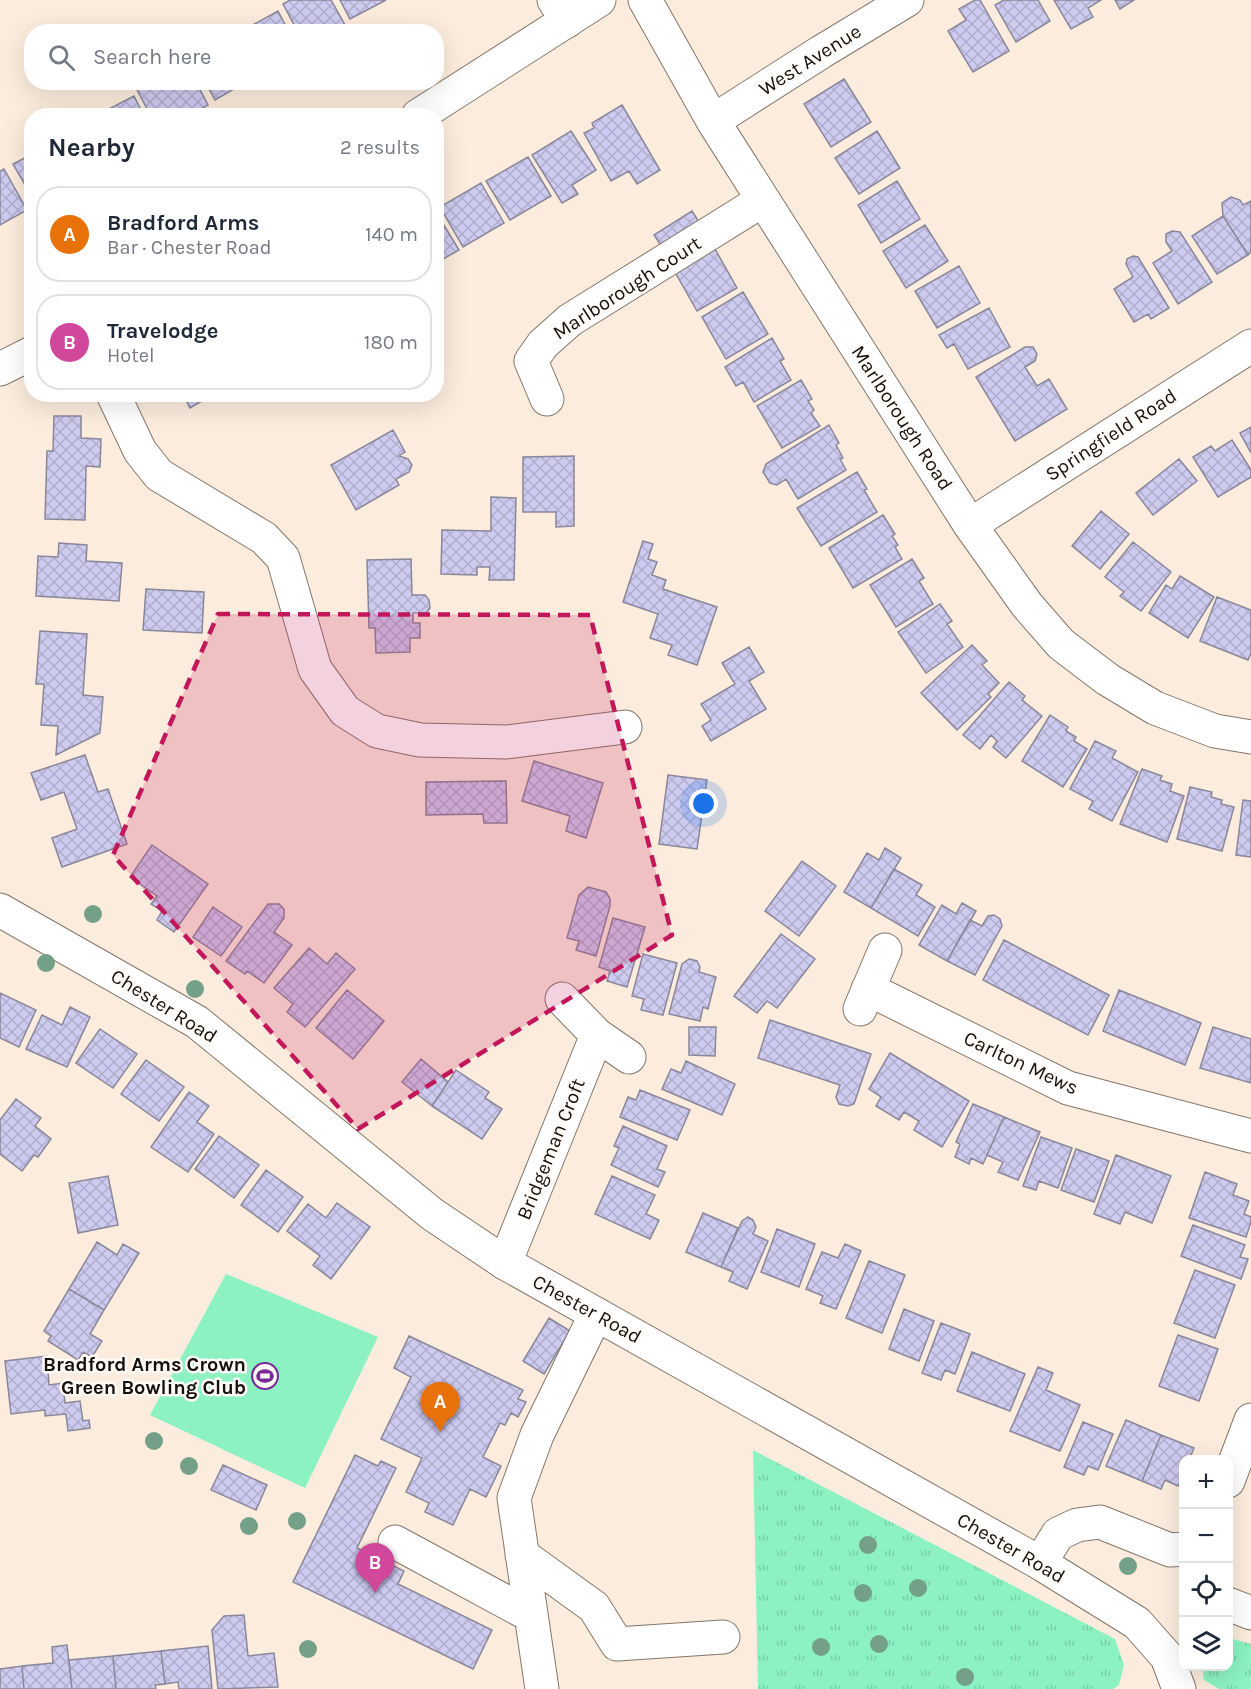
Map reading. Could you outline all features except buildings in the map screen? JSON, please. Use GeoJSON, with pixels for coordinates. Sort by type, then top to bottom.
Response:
{"type":"FeatureCollection","features":[{"type":"Feature","properties":{"kind":"street"},"geometry":{"type":"LineString","coordinates":[[429,108],[560,11],[599,0]]}},
{"type":"Feature","properties":{"kind":"street","name":"Marlborough Road"},"geometry":{"type":"LineString","coordinates":[[645,0],[713,121],[970,525],[1027,605],[1061,644],[1107,679],[1155,708],[1215,730],[1251,737]]}},
{"type":"Feature","properties":{"kind":"street","name":"West Avenue"},"geometry":{"type":"LineString","coordinates":[[713,121],[907,0]]}},
{"type":"Feature","properties":{"kind":"street","name":"Marlborough Court"},"geometry":{"type":"LineString","coordinates":[[547,399],[531,361],[543,344],[570,320],[763,200]]}},
{"type":"Feature","properties":{"kind":"street","name":"Springfield Road"},"geometry":{"type":"LineString","coordinates":[[970,525],[1251,346]]}},
{"type":"Feature","properties":{"kind":"street"},"geometry":{"type":"LineString","coordinates":[[0,369],[24,357]]}},
{"type":"Feature","properties":{"kind":"street"},"geometry":{"type":"LineString","coordinates":[[117,402],[140,452],[159,475],[264,538],[283,558],[315,669],[345,711],[377,730],[420,740],[507,742],[626,727]]}},
{"type":"Feature","properties":{"kind":"street","name":"Chester Road"},"geometry":{"type":"LineString","coordinates":[[0,910],[197,1022],[432,1215],[505,1263],[1040,1563],[1137,1623],[1167,1657],[1179,1689]]}},
{"type":"Feature","properties":{"kind":"street","name":"Carlton Mews"},"geometry":{"type":"LineString","coordinates":[[885,950],[864,999],[1068,1088],[1251,1136]]}},
{"type":"Feature","properties":{"kind":"street"},"geometry":{"type":"LineString","coordinates":[[562,999],[597,1035],[629,1057]]}},
{"type":"Feature","properties":{"kind":"street","name":"Bridgeman Croft"},"geometry":{"type":"LineString","coordinates":[[505,1263],[597,1035]]}},
{"type":"Feature","properties":{"kind":"street"},"geometry":{"type":"LineString","coordinates":[[542,1689],[514,1498],[537,1435],[596,1314]]}},
{"type":"Feature","properties":{"kind":"street"},"geometry":{"type":"LineString","coordinates":[[1233,1468],[1251,1420]]}},
{"type":"Feature","properties":{"kind":"street"},"geometry":{"type":"LineString","coordinates":[[1040,1563],[1058,1534],[1077,1525],[1100,1522],[1170,1550],[1179,1549]]}},
{"type":"Feature","properties":{"kind":"street"},"geometry":{"type":"LineString","coordinates":[[395,1542],[530,1615]]}},
{"type":"Feature","properties":{"kind":"street"},"geometry":{"type":"LineString","coordinates":[[522,1556],[594,1607],[617,1644],[723,1636]]}},
{"type":"Feature","properties":{"kind":"street"},"geometry":{"type":"LineString","coordinates":[[1233,1606],[1251,1613]]}},
{"type":"Feature","properties":{"kind":"highlighted area"},"geometry":{"type":"Polygon","coordinates":[[[218,614],[590,615],[672,935],[358,1129],[113,855],[218,614]]]}},
{"type":"Feature","properties":{"kind":"green space","name":"Bradford Arms Crown Green Bowling Club"},"geometry":{"type":"Polygon","coordinates":[[[226,1274],[378,1337],[305,1488],[150,1415],[226,1274]]]}},
{"type":"Feature","properties":{"kind":"green space"},"geometry":{"type":"Polygon","coordinates":[[[753,1450],[1115,1639],[1124,1665],[1119,1685],[1113,1689],[758,1689],[753,1450]]]}},
{"type":"Feature","properties":{"kind":"green space"},"geometry":{"type":"Polygon","coordinates":[[[1233,1639],[1251,1644],[1251,1689],[1219,1689],[1204,1680],[1203,1671],[1233,1671],[1233,1639]]]}},
{"type":"Feature","properties":{"kind":"place","name":"Bradford Arms Crown Green Bowling Club"},"geometry":{"type":"Point","coordinates":[265,1376]}},
{"type":"Feature","properties":{"kind":"place","name":"Bradford Arms"},"geometry":{"type":"Point","coordinates":[440,1432]}},
{"type":"Feature","properties":{"kind":"place","name":"Travelodge"},"geometry":{"type":"Point","coordinates":[375,1593]}}]}
